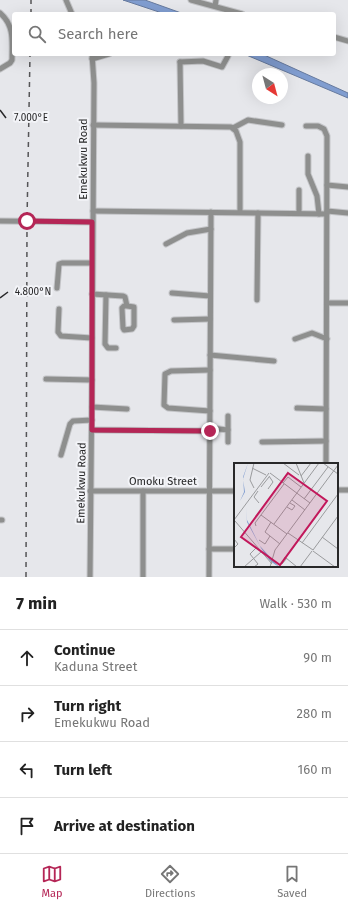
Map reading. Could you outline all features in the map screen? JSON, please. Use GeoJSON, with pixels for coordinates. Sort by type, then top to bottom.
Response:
{"type":"FeatureCollection","features":[{"type":"Feature","properties":{"kind":"street"},"geometry":{"type":"LineString","coordinates":[[66,0],[71,12]]}},
{"type":"Feature","properties":{"kind":"street"},"geometry":{"type":"LineString","coordinates":[[191,0],[235,12]]}},
{"type":"Feature","properties":{"kind":"street"},"geometry":{"type":"LineString","coordinates":[[215,6],[216,0]]}},
{"type":"Feature","properties":{"kind":"street"},"geometry":{"type":"LineString","coordinates":[[0,13],[6,18],[12,32],[12,60],[0,69]]}},
{"type":"Feature","properties":{"kind":"street"},"geometry":{"type":"LineString","coordinates":[[336,38],[348,41]]}},
{"type":"Feature","properties":{"kind":"street","name":"Emekukwu Road"},"geometry":{"type":"LineString","coordinates":[[90,577],[93,211],[92,56]]}},
{"type":"Feature","properties":{"kind":"street"},"geometry":{"type":"LineString","coordinates":[[181,126],[180,62],[203,61],[222,67],[228,56]]}},
{"type":"Feature","properties":{"kind":"street"},"geometry":{"type":"LineString","coordinates":[[233,128],[248,120],[282,125]]}},
{"type":"Feature","properties":{"kind":"street"},"geometry":{"type":"LineString","coordinates":[[93,125],[225,126],[233,128],[236,130],[240,142],[240,212]]}},
{"type":"Feature","properties":{"kind":"street"},"geometry":{"type":"LineString","coordinates":[[306,126],[318,126],[324,129],[327,136],[328,212],[326,463]]}},
{"type":"Feature","properties":{"kind":"street"},"geometry":{"type":"LineString","coordinates":[[308,156],[308,174],[317,196],[319,214]]}},
{"type":"Feature","properties":{"kind":"street"},"geometry":{"type":"LineString","coordinates":[[327,185],[348,187]]}},
{"type":"Feature","properties":{"kind":"street"},"geometry":{"type":"LineString","coordinates":[[299,190],[299,213]]}},
{"type":"Feature","properties":{"kind":"street"},"geometry":{"type":"LineString","coordinates":[[93,211],[319,214],[328,212],[348,213]]}},
{"type":"Feature","properties":{"kind":"street"},"geometry":{"type":"LineString","coordinates":[[209,577],[211,212]]}},
{"type":"Feature","properties":{"kind":"street"},"geometry":{"type":"LineString","coordinates":[[257,300],[258,213]]}},
{"type":"Feature","properties":{"kind":"street"},"geometry":{"type":"LineString","coordinates":[[0,221],[92,222]]}},
{"type":"Feature","properties":{"kind":"street"},"geometry":{"type":"LineString","coordinates":[[166,244],[187,233],[211,228]]}},
{"type":"Feature","properties":{"kind":"street"},"geometry":{"type":"LineString","coordinates":[[57,288],[59,264],[62,262],[92,263]]}},
{"type":"Feature","properties":{"kind":"street"},"geometry":{"type":"LineString","coordinates":[[172,293],[210,296]]}},
{"type":"Feature","properties":{"kind":"street"},"geometry":{"type":"LineString","coordinates":[[92,294],[123,296],[125,297],[127,306]]}},
{"type":"Feature","properties":{"kind":"street"},"geometry":{"type":"LineString","coordinates":[[106,295],[105,344],[108,348],[116,348]]}},
{"type":"Feature","properties":{"kind":"street"},"geometry":{"type":"LineString","coordinates":[[327,303],[348,303]]}},
{"type":"Feature","properties":{"kind":"street"},"geometry":{"type":"LineString","coordinates":[[127,306],[134,307],[134,326],[132,329],[124,330],[122,308],[127,306]]}},
{"type":"Feature","properties":{"kind":"street"},"geometry":{"type":"LineString","coordinates":[[59,309],[58,332],[61,336],[92,338]]}},
{"type":"Feature","properties":{"kind":"street"},"geometry":{"type":"LineString","coordinates":[[174,320],[210,320]]}},
{"type":"Feature","properties":{"kind":"street"},"geometry":{"type":"LineString","coordinates":[[295,339],[312,333],[327,339]]}},
{"type":"Feature","properties":{"kind":"street"},"geometry":{"type":"LineString","coordinates":[[210,355],[274,361]]}},
{"type":"Feature","properties":{"kind":"street"},"geometry":{"type":"LineString","coordinates":[[210,370],[170,371],[166,373],[164,405],[168,408],[210,411]]}},
{"type":"Feature","properties":{"kind":"street"},"geometry":{"type":"LineString","coordinates":[[46,379],[92,380]]}},
{"type":"Feature","properties":{"kind":"street"},"geometry":{"type":"LineString","coordinates":[[92,408],[127,409]]}},
{"type":"Feature","properties":{"kind":"street"},"geometry":{"type":"LineString","coordinates":[[297,408],[326,409]]}},
{"type":"Feature","properties":{"kind":"street"},"geometry":{"type":"LineString","coordinates":[[228,416],[228,442]]}},
{"type":"Feature","properties":{"kind":"street"},"geometry":{"type":"LineString","coordinates":[[61,455],[70,424],[73,421],[92,420]]}},
{"type":"Feature","properties":{"kind":"street"},"geometry":{"type":"LineString","coordinates":[[92,430],[228,430]]}},
{"type":"Feature","properties":{"kind":"street"},"geometry":{"type":"LineString","coordinates":[[262,442],[326,442]]}},
{"type":"Feature","properties":{"kind":"street","name":"Omoku Street"},"geometry":{"type":"LineString","coordinates":[[90,491],[234,491]]}},
{"type":"Feature","properties":{"kind":"street"},"geometry":{"type":"LineString","coordinates":[[143,491],[143,577]]}},
{"type":"Feature","properties":{"kind":"street"},"geometry":{"type":"LineString","coordinates":[[209,549],[234,549]]}},
{"type":"Feature","properties":{"kind":"water"},"geometry":{"type":"Polygon","coordinates":[[[123,0],[145,0],[178,12],[159,12],[123,0]]]}},
{"type":"Feature","properties":{"kind":"water"},"geometry":{"type":"Polygon","coordinates":[[[249,56],[266,56],[348,93],[348,98],[288,73],[288,68],[277,68],[249,56]]]}},
{"type":"Feature","properties":{"kind":"railway"},"geometry":{"type":"LineString","coordinates":[[31,0],[31,12]]}},
{"type":"Feature","properties":{"kind":"railway"},"geometry":{"type":"LineString","coordinates":[[26,577],[27,221],[30,56]]}},
{"type":"Feature","properties":{"kind":"route"},"geometry":{"type":"LineString","coordinates":[[27,221],[92,222],[92,430],[210,431]]}}]}
